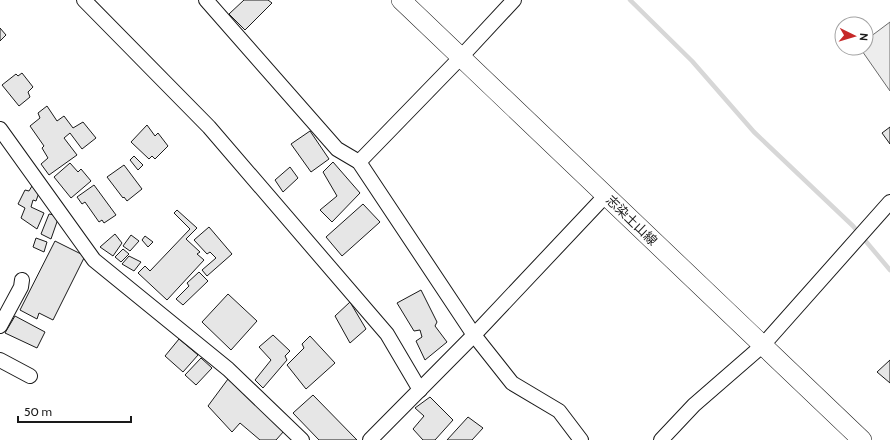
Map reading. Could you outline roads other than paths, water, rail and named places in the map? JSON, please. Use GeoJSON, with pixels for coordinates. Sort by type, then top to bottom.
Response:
{"type":"FeatureCollection","features":[{"type":"Feature","properties":{"kind":"main road","name":"志染土山線"},"geometry":{"type":"LineString","coordinates":[[401,0],[862,440]]}},
{"type":"Feature","properties":{"kind":"street"},"geometry":{"type":"LineString","coordinates":[[84,0],[225,145],[387,334],[420,390]]}},
{"type":"Feature","properties":{"kind":"street"},"geometry":{"type":"LineString","coordinates":[[206,0],[337,150],[359,162],[474,335],[512,383],[559,411],[581,440]]}},
{"type":"Feature","properties":{"kind":"street"},"geometry":{"type":"LineString","coordinates":[[359,162],[514,0]]}},
{"type":"Feature","properties":{"kind":"street"},"geometry":{"type":"LineString","coordinates":[[0,129],[94,260],[228,369],[302,440]]}},
{"type":"Feature","properties":{"kind":"street"},"geometry":{"type":"LineString","coordinates":[[370,440],[474,335],[606,195]]}},
{"type":"Feature","properties":{"kind":"street"},"geometry":{"type":"LineString","coordinates":[[661,440],[694,405],[763,345],[890,202]]}},
{"type":"Feature","properties":{"kind":"street"},"geometry":{"type":"LineString","coordinates":[[0,326],[21,287],[22,280]]}},
{"type":"Feature","properties":{"kind":"street"},"geometry":{"type":"LineString","coordinates":[[0,360],[30,376]]}},
{"type":"Feature","properties":{"kind":"waterway"},"geometry":{"type":"LineString","coordinates":[[630,0],[692,61],[754,132],[853,226],[890,270]]}}]}
